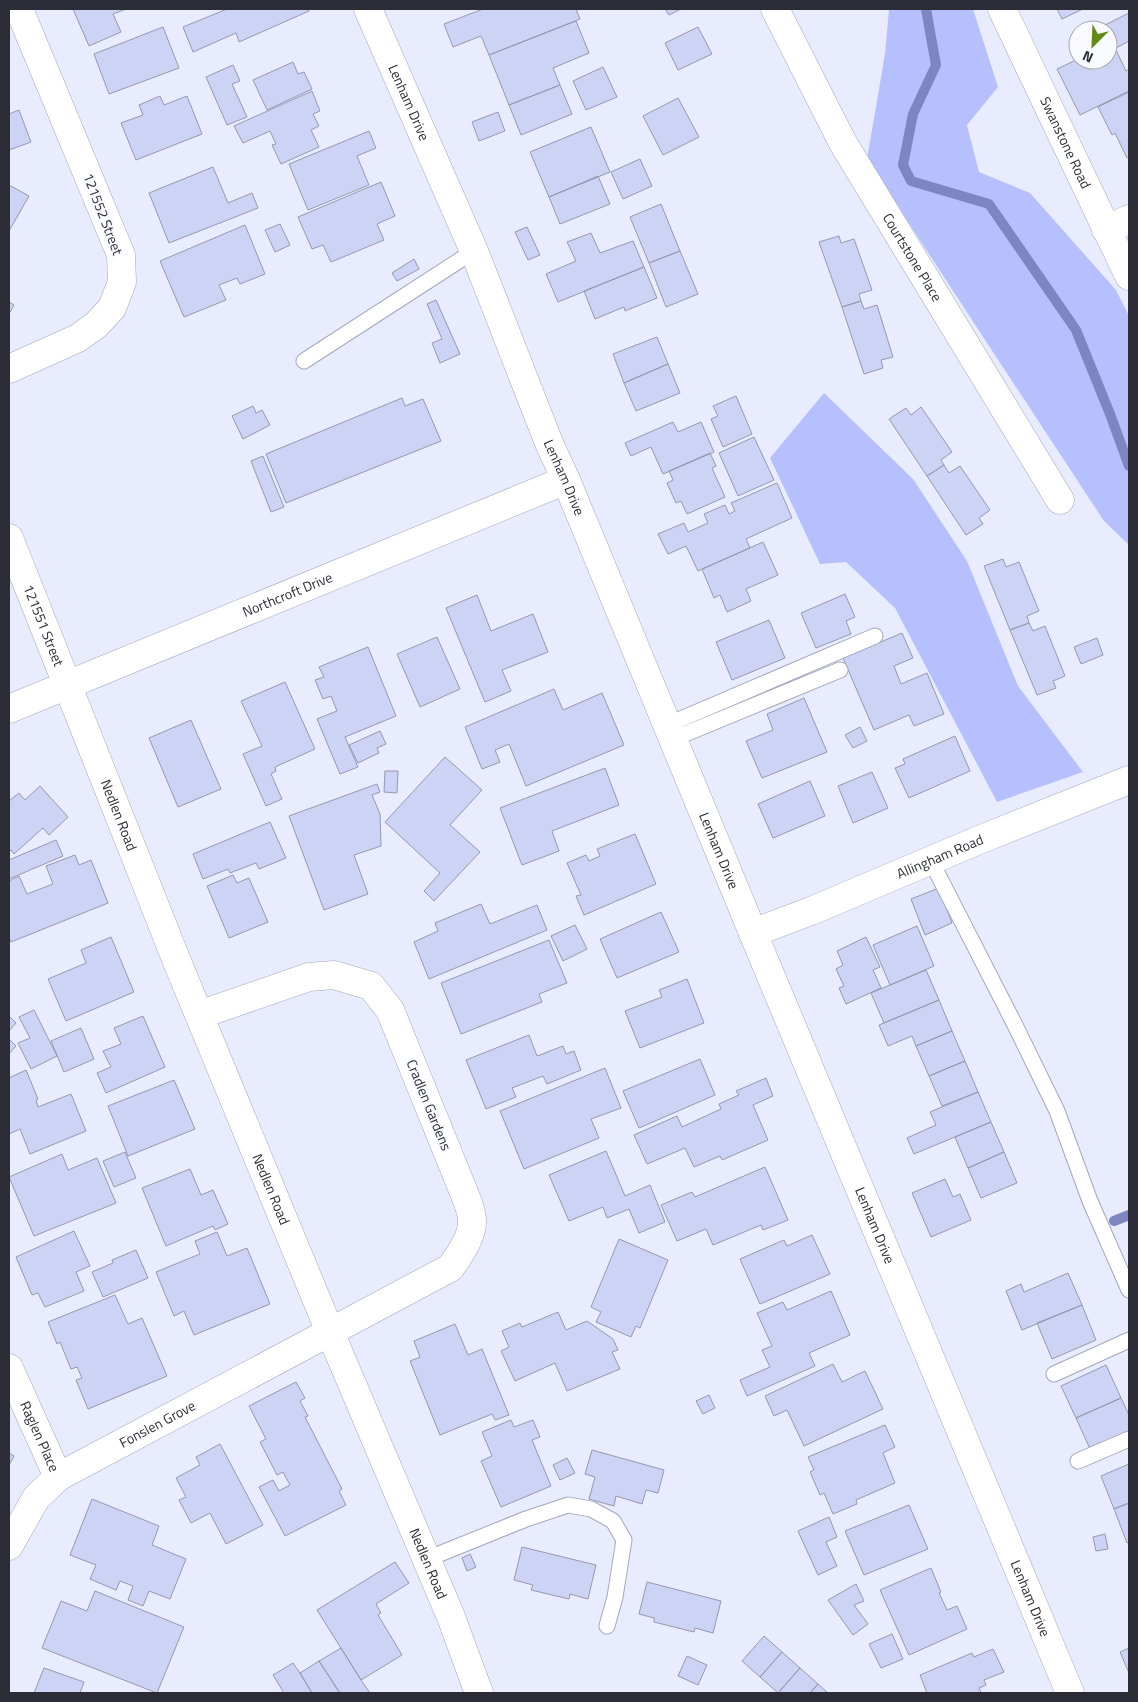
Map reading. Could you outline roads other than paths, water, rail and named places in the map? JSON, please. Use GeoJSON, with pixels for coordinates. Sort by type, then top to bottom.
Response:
{"type":"FeatureCollection","features":[{"type":"Feature","properties":{"kind":"street","name":"121552 Street"},"geometry":{"type":"LineString","coordinates":[[9,370],[78,338],[96,325],[112,308],[122,282],[121,254],[19,9]]}},
{"type":"Feature","properties":{"kind":"street","name":"Lenham Drive"},"geometry":{"type":"LineString","coordinates":[[368,9],[474,251],[549,444],[566,480],[1070,1693]]}},
{"type":"Feature","properties":{"kind":"street","name":"Courtstone Place"},"geometry":{"type":"LineString","coordinates":[[775,9],[843,143],[1060,500]]}},
{"type":"Feature","properties":{"kind":"street","name":"Swanstone Road"},"geometry":{"type":"LineString","coordinates":[[1002,9],[1118,225],[1129,276]]}},
{"type":"Feature","properties":{"kind":"street","name":"Northcroft Drive"},"geometry":{"type":"LineString","coordinates":[[9,709],[566,480]]}},
{"type":"Feature","properties":{"kind":"street","name":"121551 Street"},"geometry":{"type":"LineString","coordinates":[[9,538],[68,684]]}},
{"type":"Feature","properties":{"kind":"street","name":"Nedlen Road"},"geometry":{"type":"LineString","coordinates":[[68,684],[120,820],[199,1015],[330,1332],[451,1617],[479,1693]]}},
{"type":"Feature","properties":{"kind":"street","name":"Allingham Road"},"geometry":{"type":"LineString","coordinates":[[753,933],[1129,780]]}},
{"type":"Feature","properties":{"kind":"street","name":"Cradlen Gardens"},"geometry":{"type":"LineString","coordinates":[[199,1015],[309,977],[334,975],[371,986],[390,1010],[467,1200],[472,1220],[467,1241],[460,1255],[450,1268],[330,1332]]}},
{"type":"Feature","properties":{"kind":"street","name":"Fonslen Grove"},"geometry":{"type":"LineString","coordinates":[[9,1546],[36,1498],[58,1477],[330,1332]]}},
{"type":"Feature","properties":{"kind":"street","name":"Raglen Place"},"geometry":{"type":"LineString","coordinates":[[9,1368],[58,1477]]}},
{"type":"Feature","properties":{"kind":"lane"},"geometry":{"type":"LineString","coordinates":[[304,361],[474,251]]}},
{"type":"Feature","properties":{"kind":"lane"},"geometry":{"type":"LineString","coordinates":[[670,732],[875,636]]}},
{"type":"Feature","properties":{"kind":"lane"},"geometry":{"type":"LineString","coordinates":[[670,732],[840,670]]}},
{"type":"Feature","properties":{"kind":"lane"},"geometry":{"type":"LineString","coordinates":[[931,861],[1057,1111],[1090,1201],[1129,1290]]}},
{"type":"Feature","properties":{"kind":"lane"},"geometry":{"type":"LineString","coordinates":[[1054,1374],[1129,1340]]}},
{"type":"Feature","properties":{"kind":"lane"},"geometry":{"type":"LineString","coordinates":[[1078,1461],[1129,1439]]}},
{"type":"Feature","properties":{"kind":"lane"},"geometry":{"type":"LineString","coordinates":[[427,1560],[526,1519],[568,1505],[591,1509],[613,1521],[624,1540],[615,1597],[607,1626]]}},
{"type":"Feature","properties":{"kind":"waterway"},"geometry":{"type":"LineString","coordinates":[[926,9],[936,65],[913,114],[903,165],[911,181],[989,204],[1076,330],[1129,466]]}},
{"type":"Feature","properties":{"kind":"waterway"},"geometry":{"type":"LineString","coordinates":[[1114,1221],[1129,1215]]}}]}
